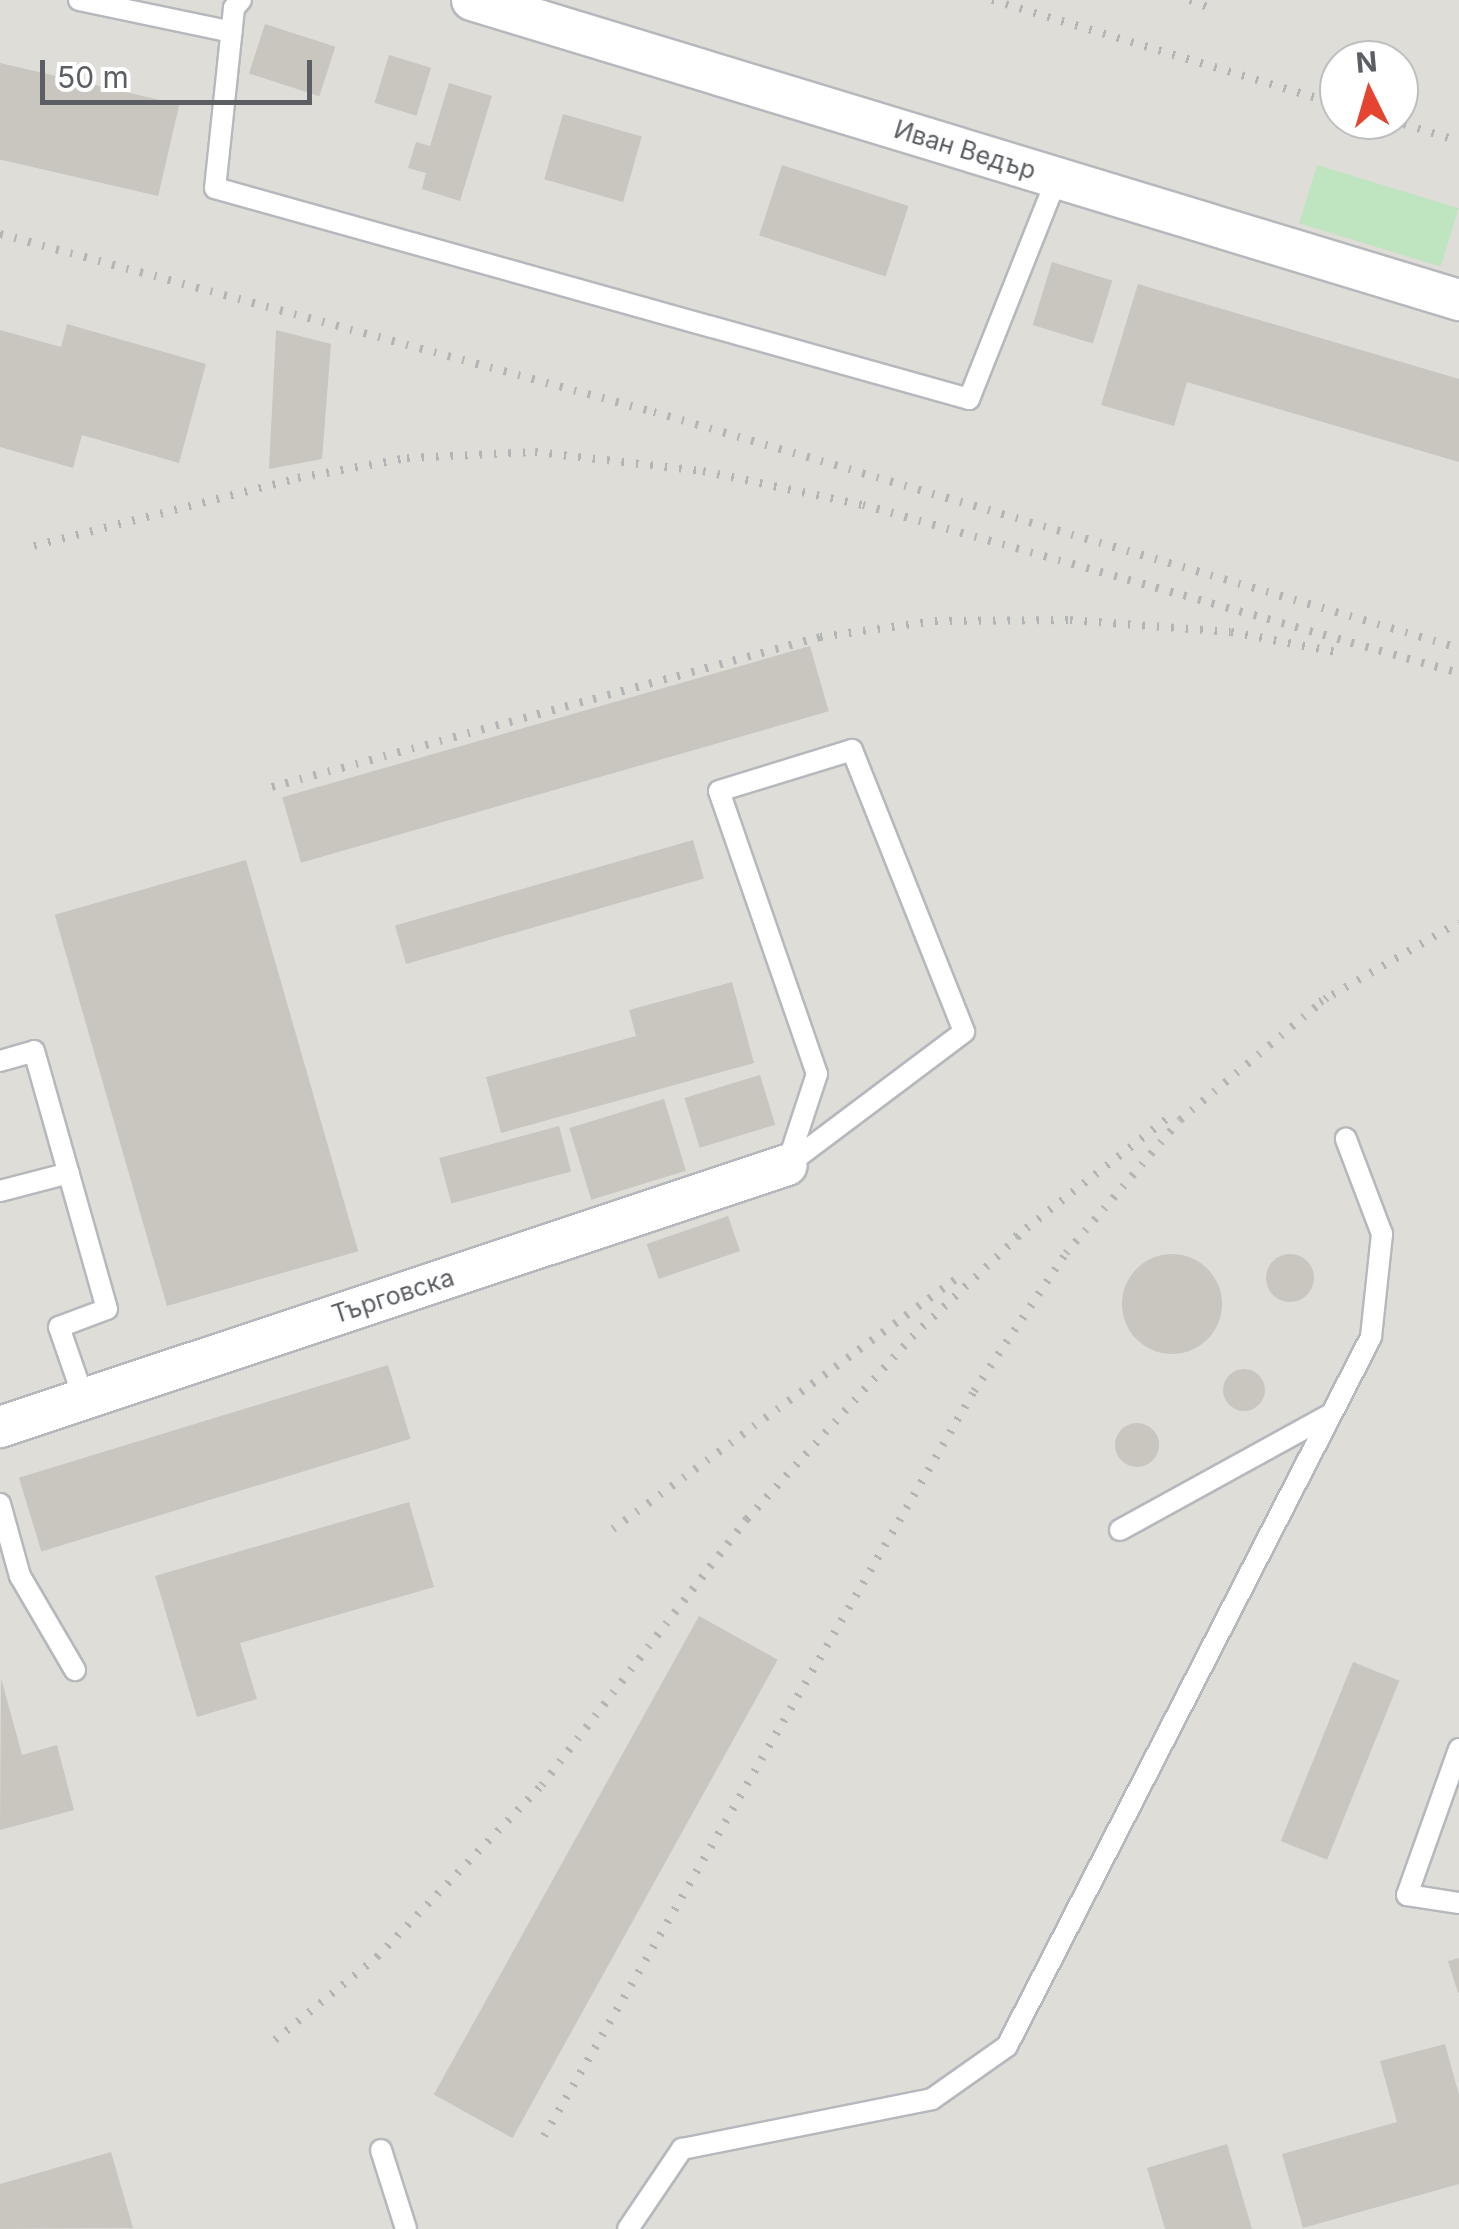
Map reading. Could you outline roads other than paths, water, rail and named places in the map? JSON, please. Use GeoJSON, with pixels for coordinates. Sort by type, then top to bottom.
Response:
{"type":"FeatureCollection","features":[{"type":"Feature","properties":{"kind":"street","name":"Иван Ведър"},"geometry":{"type":"LineString","coordinates":[[472,0],[1459,300]]}},
{"type":"Feature","properties":{"kind":"street","name":"Търговска"},"geometry":{"type":"LineString","coordinates":[[0,1427],[787,1166]]}},
{"type":"Feature","properties":{"kind":"lane"},"geometry":{"type":"LineString","coordinates":[[79,0],[232,32]]}},
{"type":"Feature","properties":{"kind":"lane"},"geometry":{"type":"LineString","coordinates":[[241,0],[234,8],[215,188],[969,399],[1057,178]]}},
{"type":"Feature","properties":{"kind":"lane"},"geometry":{"type":"LineString","coordinates":[[852,750],[964,1032],[787,1166],[817,1074],[719,791],[852,750]]}},
{"type":"Feature","properties":{"kind":"lane"},"geometry":{"type":"LineString","coordinates":[[0,1061],[34,1051],[107,1309],[60,1327],[84,1398]]}},
{"type":"Feature","properties":{"kind":"lane"},"geometry":{"type":"LineString","coordinates":[[628,2229],[682,2149],[932,2099],[1008,2046],[1370,1337],[1382,1234],[1346,1139]]}},
{"type":"Feature","properties":{"kind":"lane"},"geometry":{"type":"LineString","coordinates":[[0,1191],[69,1173]]}},
{"type":"Feature","properties":{"kind":"lane"},"geometry":{"type":"LineString","coordinates":[[1120,1530],[1331,1414]]}},
{"type":"Feature","properties":{"kind":"lane"},"geometry":{"type":"LineString","coordinates":[[0,1504],[20,1576],[75,1670]]}},
{"type":"Feature","properties":{"kind":"lane"},"geometry":{"type":"LineString","coordinates":[[1459,1749],[1407,1895],[1459,1902]]}},
{"type":"Feature","properties":{"kind":"lane"},"geometry":{"type":"LineString","coordinates":[[381,2150],[406,2229]]}},
{"type":"Feature","properties":{"kind":"railway"},"geometry":{"type":"LineString","coordinates":[[992,0],[1319,99]]}},
{"type":"Feature","properties":{"kind":"railway"},"geometry":{"type":"LineString","coordinates":[[1190,0],[1207,7]]}},
{"type":"Feature","properties":{"kind":"railway"},"geometry":{"type":"LineString","coordinates":[[1419,129],[1459,141]]}},
{"type":"Feature","properties":{"kind":"railway"},"geometry":{"type":"LineString","coordinates":[[0,234],[654,412],[1459,648]]}},
{"type":"Feature","properties":{"kind":"railway"},"geometry":{"type":"LineString","coordinates":[[34,546],[298,478],[407,458],[535,452],[703,471],[863,505],[1459,673]]}},
{"type":"Feature","properties":{"kind":"railway"},"geometry":{"type":"LineString","coordinates":[[272,787],[820,637],[935,621],[1070,620],[1231,632],[1336,652]]}},
{"type":"Feature","properties":{"kind":"railway"},"geometry":{"type":"LineString","coordinates":[[1320,1002],[1459,922]]}},
{"type":"Feature","properties":{"kind":"railway"},"geometry":{"type":"LineString","coordinates":[[544,2136],[974,1391],[1066,1253],[1180,1120],[1330,995]]}},
{"type":"Feature","properties":{"kind":"railway"},"geometry":{"type":"LineString","coordinates":[[1015,1237],[1169,1117]]}},
{"type":"Feature","properties":{"kind":"railway"},"geometry":{"type":"LineString","coordinates":[[275,2040],[377,1957],[542,1785],[747,1519],[912,1337],[1025,1230]]}},
{"type":"Feature","properties":{"kind":"railway"},"geometry":{"type":"LineString","coordinates":[[613,1529],[958,1277]]}}]}
